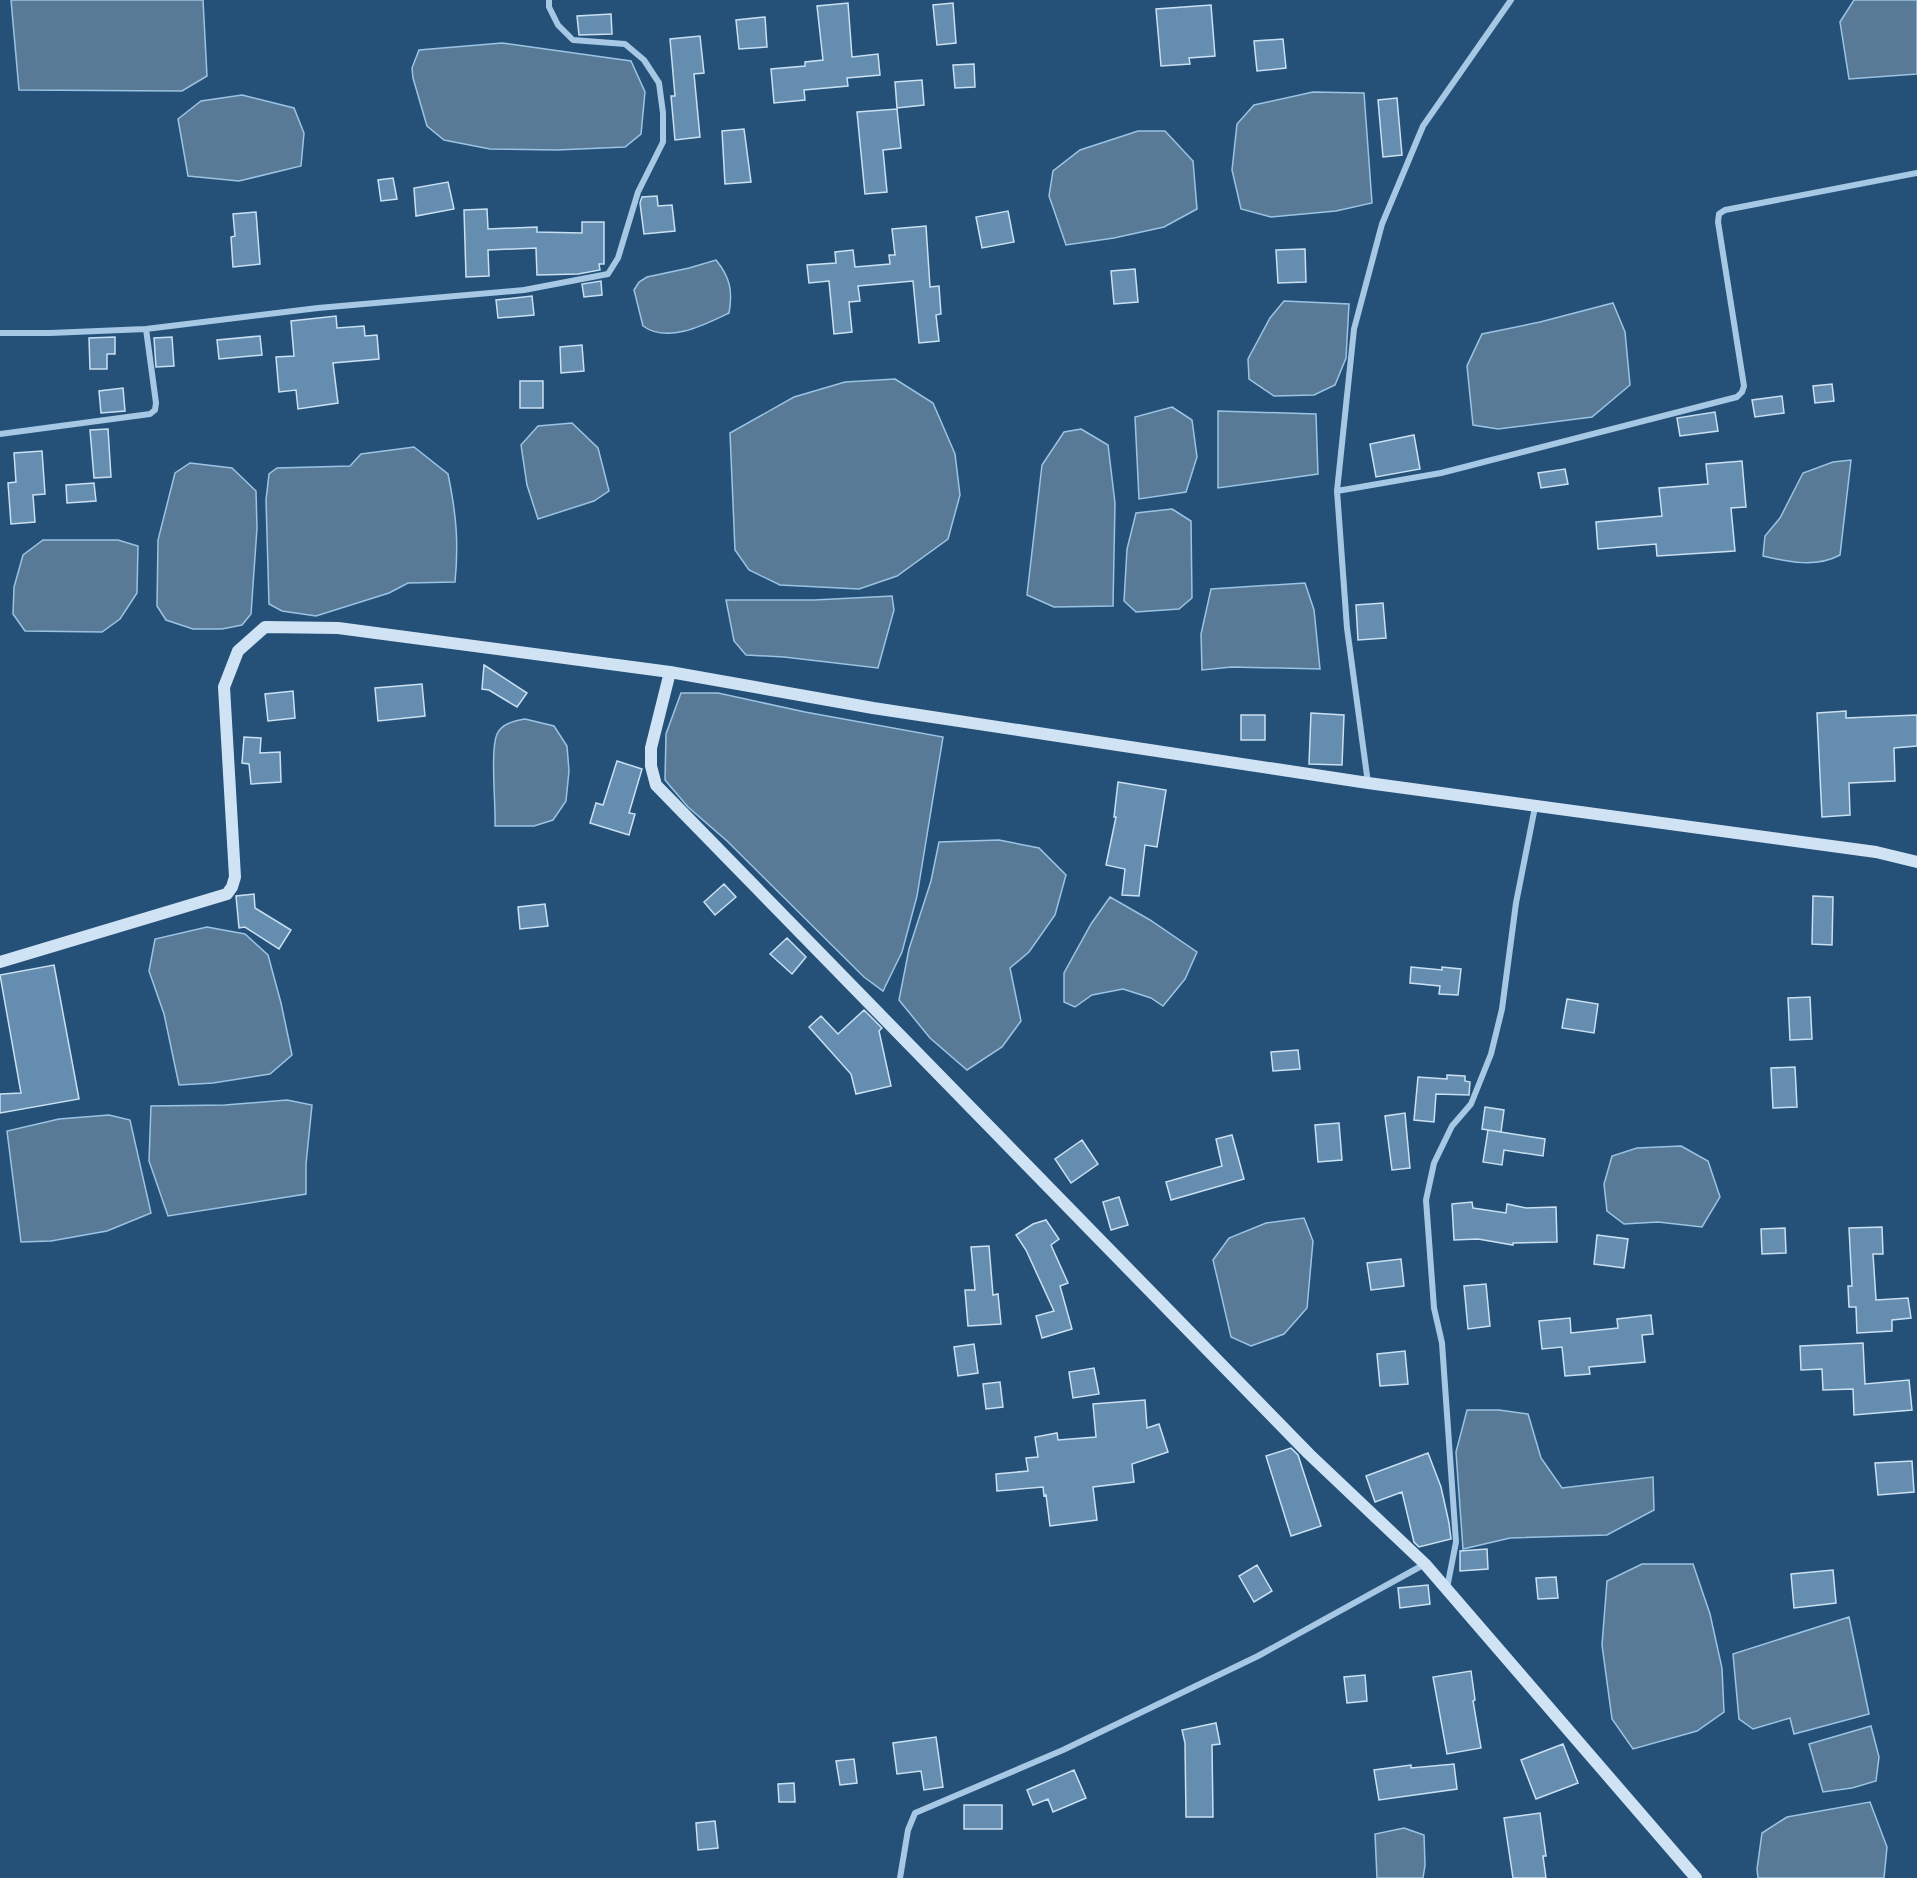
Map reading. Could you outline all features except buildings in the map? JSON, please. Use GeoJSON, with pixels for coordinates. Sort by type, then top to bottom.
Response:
{"type":"FeatureCollection","features":[{"type":"Feature","properties":{"kind":"street"},"geometry":{"type":"LineString","coordinates":[[0,333],[146,329],[318,308],[525,290],[608,274],[618,258],[638,192],[663,142],[663,113],[659,83],[644,60],[625,44],[573,40],[558,25],[549,7],[549,0]]}},
{"type":"Feature","properties":{"kind":"street"},"geometry":{"type":"LineString","coordinates":[[1368,783],[1347,628],[1337,491],[1354,329],[1382,224],[1423,126],[1511,0]]}},
{"type":"Feature","properties":{"kind":"street"},"geometry":{"type":"LineString","coordinates":[[1337,491],[1441,473],[1737,397],[1744,386],[1718,222],[1719,214],[1725,210],[1917,173]]}},
{"type":"Feature","properties":{"kind":"street"},"geometry":{"type":"LineString","coordinates":[[0,434],[150,414],[155,410],[156,403],[146,329]]}},
{"type":"Feature","properties":{"kind":"street"},"geometry":{"type":"LineString","coordinates":[[0,962],[227,894],[235,877],[224,687],[238,651],[265,627],[338,628],[670,672],[873,708],[1535,807],[1876,852],[1917,862]]}},
{"type":"Feature","properties":{"kind":"street"},"geometry":{"type":"LineString","coordinates":[[670,672],[651,748],[651,766],[656,785],[1309,1454],[1425,1564],[1696,1878]]}},
{"type":"Feature","properties":{"kind":"street"},"geometry":{"type":"LineString","coordinates":[[1447,1588],[1456,1542],[1442,1343],[1434,1308],[1426,1200],[1434,1163],[1452,1126],[1471,1104],[1491,1054],[1502,1009],[1516,903],[1535,807]]}},
{"type":"Feature","properties":{"kind":"street"},"geometry":{"type":"LineString","coordinates":[[900,1878],[908,1830],[915,1813],[1063,1750],[1258,1656],[1425,1564]]}},
{"type":"Feature","properties":{"kind":"water"},"geometry":{"type":"Polygon","coordinates":[[[11,0],[203,0],[207,76],[182,91],[19,90],[11,0]]]}},
{"type":"Feature","properties":{"kind":"water"},"geometry":{"type":"Polygon","coordinates":[[[1854,0],[1917,0],[1917,74],[1849,79],[1840,22],[1854,0]]]}},
{"type":"Feature","properties":{"kind":"water"},"geometry":{"type":"Polygon","coordinates":[[[502,43],[631,61],[645,92],[641,134],[625,147],[557,150],[490,149],[444,140],[427,126],[413,78],[412,68],[419,50],[502,43]]]}},
{"type":"Feature","properties":{"kind":"water"},"geometry":{"type":"Polygon","coordinates":[[[1313,92],[1364,93],[1372,203],[1336,211],[1271,217],[1241,209],[1232,170],[1237,124],[1254,105],[1313,92]]]}},
{"type":"Feature","properties":{"kind":"water"},"geometry":{"type":"Polygon","coordinates":[[[242,95],[294,108],[304,133],[301,166],[239,181],[188,176],[178,119],[201,101],[242,95]]]}},
{"type":"Feature","properties":{"kind":"water"},"geometry":{"type":"Polygon","coordinates":[[[1138,131],[1165,131],[1193,161],[1197,209],[1164,227],[1066,245],[1049,196],[1053,171],[1080,150],[1138,131]]]}},
{"type":"Feature","properties":{"kind":"water"},"geometry":{"type":"Polygon","coordinates":[[[716,260],[729,285],[731,298],[729,313],[697,327],[675,333],[653,331],[643,326],[634,290],[639,282],[647,277],[716,260]]]}},
{"type":"Feature","properties":{"kind":"water"},"geometry":{"type":"Polygon","coordinates":[[[1284,301],[1349,304],[1346,358],[1335,385],[1314,395],[1274,396],[1249,379],[1248,359],[1270,318],[1284,301]]]}},
{"type":"Feature","properties":{"kind":"water"},"geometry":{"type":"Polygon","coordinates":[[[1613,303],[1625,332],[1630,385],[1592,417],[1498,429],[1473,425],[1467,366],[1482,334],[1613,303]]]}},
{"type":"Feature","properties":{"kind":"water"},"geometry":{"type":"Polygon","coordinates":[[[895,379],[933,403],[955,454],[960,495],[948,539],[897,576],[859,589],[780,585],[749,570],[735,550],[730,433],[794,397],[845,382],[895,379]]]}},
{"type":"Feature","properties":{"kind":"water"},"geometry":{"type":"Polygon","coordinates":[[[1172,407],[1192,420],[1197,457],[1186,492],[1139,499],[1135,417],[1172,407]]]}},
{"type":"Feature","properties":{"kind":"water"},"geometry":{"type":"Polygon","coordinates":[[[1218,411],[1316,414],[1318,474],[1218,488],[1218,411]]]}},
{"type":"Feature","properties":{"kind":"water"},"geometry":{"type":"Polygon","coordinates":[[[572,423],[598,448],[609,491],[594,501],[538,519],[527,485],[521,445],[538,426],[572,423]]]}},
{"type":"Feature","properties":{"kind":"water"},"geometry":{"type":"Polygon","coordinates":[[[1081,429],[1108,445],[1115,503],[1113,606],[1054,607],[1027,595],[1042,465],[1064,432],[1081,429]]]}},
{"type":"Feature","properties":{"kind":"water"},"geometry":{"type":"Polygon","coordinates":[[[414,447],[448,474],[456,528],[455,582],[408,583],[389,593],[316,616],[282,611],[269,604],[266,500],[269,474],[277,468],[350,466],[361,454],[414,447]]]}},
{"type":"Feature","properties":{"kind":"water"},"geometry":{"type":"Polygon","coordinates":[[[1851,460],[1840,555],[1812,563],[1792,562],[1763,556],[1765,536],[1780,518],[1803,473],[1833,462],[1851,460]]]}},
{"type":"Feature","properties":{"kind":"water"},"geometry":{"type":"Polygon","coordinates":[[[190,463],[232,468],[256,491],[257,528],[251,614],[242,625],[222,629],[193,629],[166,620],[157,606],[158,540],[175,473],[190,463]]]}},
{"type":"Feature","properties":{"kind":"water"},"geometry":{"type":"Polygon","coordinates":[[[1172,509],[1191,521],[1192,598],[1179,609],[1136,612],[1124,601],[1127,549],[1136,513],[1172,509]]]}},
{"type":"Feature","properties":{"kind":"water"},"geometry":{"type":"Polygon","coordinates":[[[43,540],[118,540],[138,546],[137,593],[120,619],[102,632],[25,631],[13,614],[14,587],[23,555],[43,540]]]}},
{"type":"Feature","properties":{"kind":"water"},"geometry":{"type":"Polygon","coordinates":[[[1305,583],[1314,610],[1320,669],[1232,667],[1202,670],[1201,634],[1211,589],[1305,583]]]}},
{"type":"Feature","properties":{"kind":"water"},"geometry":{"type":"Polygon","coordinates":[[[892,596],[894,610],[878,668],[746,655],[734,641],[726,600],[814,600],[892,596]]]}},
{"type":"Feature","properties":{"kind":"water"},"geometry":{"type":"Polygon","coordinates":[[[681,693],[718,693],[805,712],[943,737],[917,896],[902,952],[883,991],[864,977],[727,841],[688,807],[665,780],[666,734],[681,693]]]}},
{"type":"Feature","properties":{"kind":"water"},"geometry":{"type":"Polygon","coordinates":[[[525,719],[554,726],[567,746],[569,771],[566,801],[553,820],[534,826],[495,826],[494,765],[497,734],[505,725],[525,719]]]}},
{"type":"Feature","properties":{"kind":"water"},"geometry":{"type":"Polygon","coordinates":[[[999,840],[1039,848],[1066,875],[1055,915],[1029,952],[1010,968],[1021,1021],[1002,1047],[967,1070],[930,1038],[899,1000],[909,949],[931,881],[939,842],[999,840]]]}},
{"type":"Feature","properties":{"kind":"water"},"geometry":{"type":"Polygon","coordinates":[[[1110,897],[1150,920],[1197,952],[1185,979],[1163,1006],[1151,998],[1123,989],[1092,995],[1075,1007],[1064,1002],[1064,973],[1091,924],[1110,897]]]}},
{"type":"Feature","properties":{"kind":"water"},"geometry":{"type":"Polygon","coordinates":[[[207,927],[245,934],[268,955],[292,1055],[270,1074],[213,1083],[179,1085],[164,1014],[149,971],[155,939],[207,927]]]}},
{"type":"Feature","properties":{"kind":"water"},"geometry":{"type":"Polygon","coordinates":[[[287,1100],[312,1105],[306,1164],[306,1194],[168,1216],[149,1161],[151,1106],[225,1105],[287,1100]]]}},
{"type":"Feature","properties":{"kind":"water"},"geometry":{"type":"Polygon","coordinates":[[[109,1115],[130,1120],[151,1213],[107,1231],[51,1241],[21,1242],[7,1131],[59,1119],[109,1115]]]}},
{"type":"Feature","properties":{"kind":"water"},"geometry":{"type":"Polygon","coordinates":[[[1681,1146],[1708,1161],[1720,1197],[1702,1227],[1658,1222],[1624,1224],[1607,1211],[1604,1184],[1612,1156],[1637,1148],[1681,1146]]]}},
{"type":"Feature","properties":{"kind":"water"},"geometry":{"type":"Polygon","coordinates":[[[1304,1218],[1313,1241],[1307,1308],[1284,1334],[1251,1346],[1231,1337],[1213,1260],[1229,1238],[1266,1223],[1304,1218]]]}},
{"type":"Feature","properties":{"kind":"water"},"geometry":{"type":"Polygon","coordinates":[[[1467,1410],[1499,1410],[1528,1414],[1541,1458],[1562,1488],[1653,1477],[1654,1510],[1607,1535],[1510,1538],[1463,1549],[1456,1452],[1467,1410]]]}},
{"type":"Feature","properties":{"kind":"water"},"geometry":{"type":"Polygon","coordinates":[[[1642,1564],[1693,1564],[1710,1614],[1722,1668],[1724,1712],[1697,1731],[1633,1749],[1612,1719],[1602,1645],[1607,1581],[1642,1564]]]}},
{"type":"Feature","properties":{"kind":"water"},"geometry":{"type":"Polygon","coordinates":[[[1849,1617],[1869,1714],[1794,1734],[1790,1718],[1753,1729],[1739,1719],[1733,1654],[1849,1617]]]}},
{"type":"Feature","properties":{"kind":"water"},"geometry":{"type":"Polygon","coordinates":[[[1871,1726],[1879,1757],[1876,1781],[1852,1788],[1823,1792],[1809,1744],[1871,1726]]]}},
{"type":"Feature","properties":{"kind":"water"},"geometry":{"type":"Polygon","coordinates":[[[1870,1802],[1887,1847],[1884,1878],[1758,1878],[1762,1833],[1787,1817],[1870,1802]]]}},
{"type":"Feature","properties":{"kind":"water"},"geometry":{"type":"Polygon","coordinates":[[[1404,1828],[1424,1835],[1423,1878],[1377,1878],[1375,1834],[1404,1828]]]}}]}
